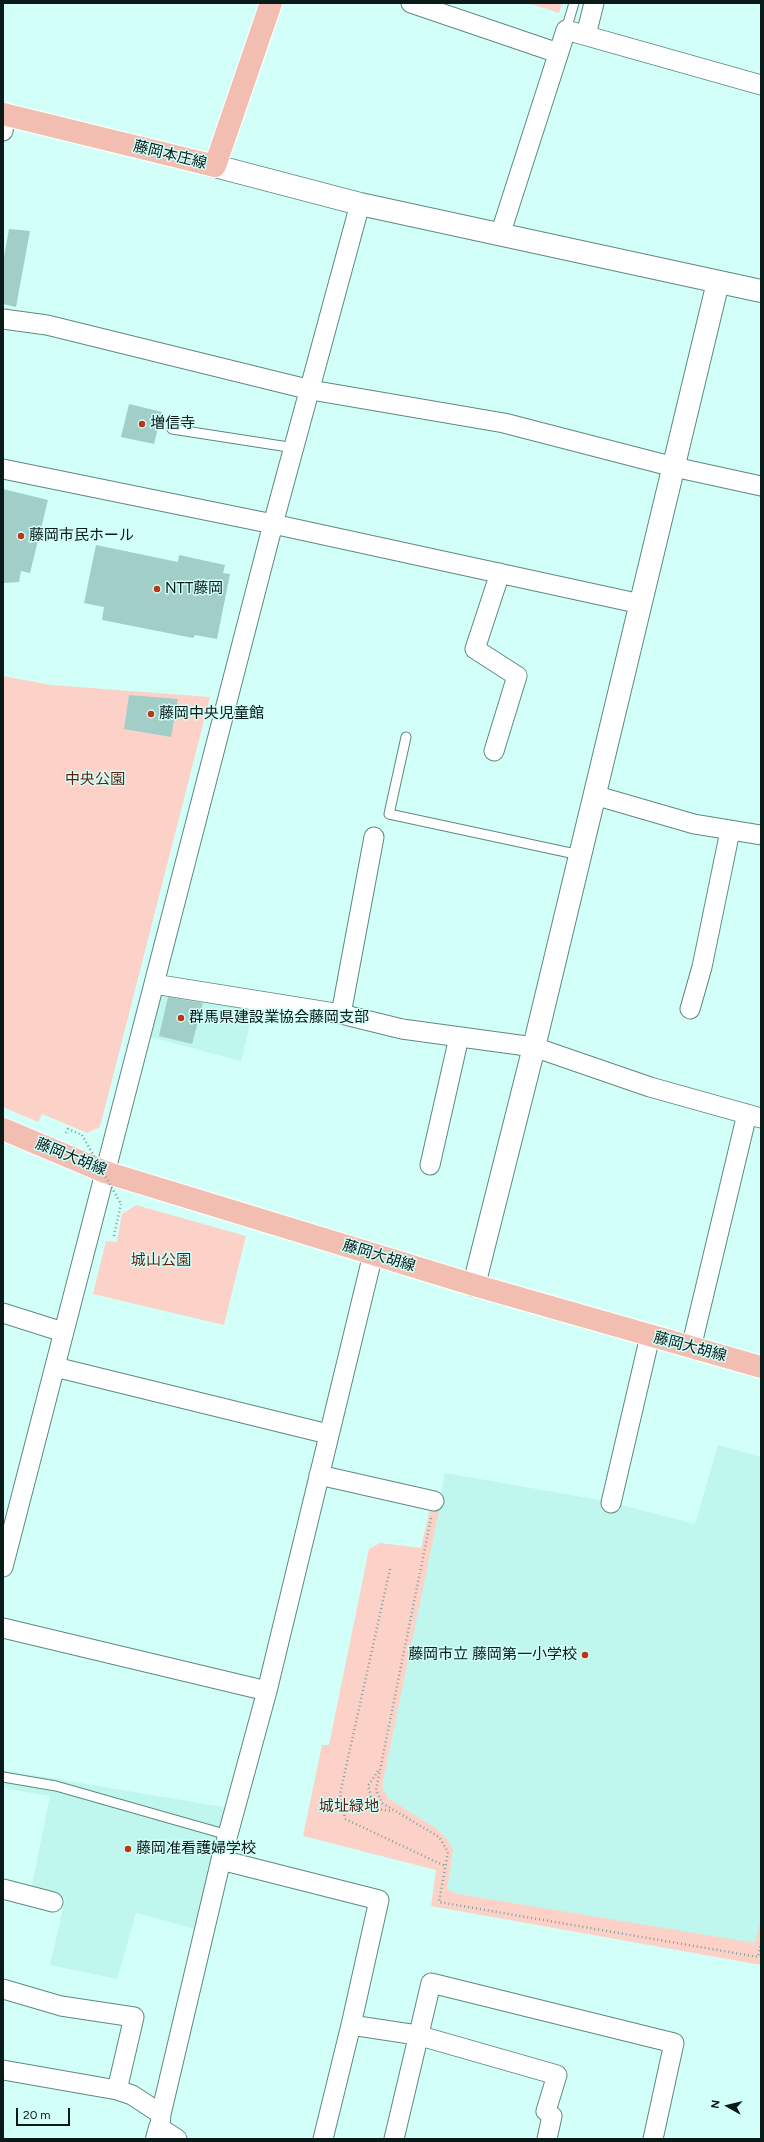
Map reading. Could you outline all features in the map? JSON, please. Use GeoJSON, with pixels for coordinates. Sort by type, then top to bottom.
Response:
{"type":"FeatureCollection","features":[{"type":"Feature","properties":{"kind":"main road","name":"藤岡本庄線"},"geometry":{"type":"LineString","coordinates":[[4,120],[215,166],[270,3]]}},
{"type":"Feature","properties":{"kind":"main road","name":"藤岡大胡線"},"geometry":{"type":"LineString","coordinates":[[3,1129],[105,1172],[474,1285],[761,1367]]}},
{"type":"Feature","properties":{"kind":"street"},"geometry":{"type":"LineString","coordinates":[[411,3],[558,53]]}},
{"type":"Feature","properties":{"kind":"street"},"geometry":{"type":"LineString","coordinates":[[586,35],[594,3]]}},
{"type":"Feature","properties":{"kind":"street"},"geometry":{"type":"LineString","coordinates":[[500,235],[566,30],[761,85]]}},
{"type":"Feature","properties":{"kind":"street"},"geometry":{"type":"LineString","coordinates":[[215,166],[360,204],[761,291]]}},
{"type":"Feature","properties":{"kind":"street"},"geometry":{"type":"LineString","coordinates":[[3,1566],[56,1367],[63,1332],[273,524],[311,390],[360,204]]}},
{"type":"Feature","properties":{"kind":"street"},"geometry":{"type":"LineString","coordinates":[[474,1285],[534,1047],[594,795],[642,604],[718,282]]}},
{"type":"Feature","properties":{"kind":"street"},"geometry":{"type":"LineString","coordinates":[[3,318],[46,325],[311,390],[504,423],[674,467],[761,486]]}},
{"type":"Feature","properties":{"kind":"street"},"geometry":{"type":"LineString","coordinates":[[3,469],[273,524],[642,604]]}},
{"type":"Feature","properties":{"kind":"street"},"geometry":{"type":"LineString","coordinates":[[494,751],[517,676],[475,649],[500,573]]}},
{"type":"Feature","properties":{"kind":"street"},"geometry":{"type":"LineString","coordinates":[[594,795],[694,824],[761,835]]}},
{"type":"Feature","properties":{"kind":"street"},"geometry":{"type":"LineString","coordinates":[[690,1009],[702,967],[730,831]]}},
{"type":"Feature","properties":{"kind":"street"},"geometry":{"type":"LineString","coordinates":[[341,1014],[374,837]]}},
{"type":"Feature","properties":{"kind":"street"},"geometry":{"type":"LineString","coordinates":[[154,984],[341,1014],[402,1029],[534,1047],[650,1087],[754,1116],[691,1348]]}},
{"type":"Feature","properties":{"kind":"street"},"geometry":{"type":"LineString","coordinates":[[430,1165],[459,1037]]}},
{"type":"Feature","properties":{"kind":"street"},"geometry":{"type":"LineString","coordinates":[[164,2130],[221,1860],[267,1691],[328,1434],[373,1254]]}},
{"type":"Feature","properties":{"kind":"street"},"geometry":{"type":"LineString","coordinates":[[3,1313],[63,1332]]}},
{"type":"Feature","properties":{"kind":"street"},"geometry":{"type":"LineString","coordinates":[[611,1503],[650,1336]]}},
{"type":"Feature","properties":{"kind":"street"},"geometry":{"type":"LineString","coordinates":[[56,1367],[328,1434]]}},
{"type":"Feature","properties":{"kind":"street"},"geometry":{"type":"LineString","coordinates":[[319,1475],[434,1501]]}},
{"type":"Feature","properties":{"kind":"street"},"geometry":{"type":"LineString","coordinates":[[3,1628],[267,1691]]}},
{"type":"Feature","properties":{"kind":"street"},"geometry":{"type":"LineString","coordinates":[[221,1860],[379,1900],[352,2025],[323,2139]]}},
{"type":"Feature","properties":{"kind":"street"},"geometry":{"type":"LineString","coordinates":[[3,1889],[53,1902]]}},
{"type":"Feature","properties":{"kind":"street"},"geometry":{"type":"LineString","coordinates":[[394,2139],[430,1983],[674,2043],[653,2139]]}},
{"type":"Feature","properties":{"kind":"street"},"geometry":{"type":"LineString","coordinates":[[3,1989],[61,2006],[134,2017],[117,2090]]}},
{"type":"Feature","properties":{"kind":"street"},"geometry":{"type":"LineString","coordinates":[[352,2025],[417,2035],[557,2075],[546,2110],[552,2116],[547,2139]]}},
{"type":"Feature","properties":{"kind":"street"},"geometry":{"type":"LineString","coordinates":[[3,2070],[117,2090],[132,2095],[164,2130]]}},
{"type":"Feature","properties":{"kind":"lane"},"geometry":{"type":"LineString","coordinates":[[566,30],[574,3]]}},
{"type":"Feature","properties":{"kind":"lane"},"geometry":{"type":"LineString","coordinates":[[172,429],[294,448]]}},
{"type":"Feature","properties":{"kind":"lane"},"geometry":{"type":"LineString","coordinates":[[406,737],[389,814],[580,855]]}},
{"type":"Feature","properties":{"kind":"lane"},"geometry":{"type":"LineString","coordinates":[[3,1777],[56,1786],[228,1835]]}},
{"type":"Feature","properties":{"kind":"path"},"geometry":{"type":"LineString","coordinates":[[66,1133],[68,1129],[82,1135],[121,1204],[114,1236]]}},
{"type":"Feature","properties":{"kind":"path"},"geometry":{"type":"LineString","coordinates":[[111,1221],[117,1222]]}},
{"type":"Feature","properties":{"kind":"path"},"geometry":{"type":"LineString","coordinates":[[434,1501],[376,1790],[382,1802],[439,1837],[448,1852],[439,1902],[758,1957],[761,1943]]}},
{"type":"Feature","properties":{"kind":"path"},"geometry":{"type":"LineString","coordinates":[[390,1569],[340,1794],[345,1819],[445,1866]]}},
{"type":"Feature","properties":{"kind":"path"},"geometry":{"type":"LineString","coordinates":[[379,1770],[368,1786],[375,1809],[396,1812]]}},
{"type":"Feature","properties":{"kind":"path"},"geometry":{"type":"LineString","coordinates":[[343,1806],[371,1797]]}},
{"type":"Feature","properties":{"kind":"shaded area"},"geometry":{"type":"Polygon","coordinates":[[[161,992],[255,1005],[241,1061],[150,1037],[161,992]]]}},
{"type":"Feature","properties":{"kind":"shaded area","name":"藤岡市立 藤岡第一小学校"},"geometry":{"type":"Polygon","coordinates":[[[718,1445],[761,1457],[761,1917],[755,1944],[458,1894],[447,1889],[453,1850],[447,1839],[437,1829],[388,1798],[382,1786],[445,1473],[605,1501],[695,1524],[718,1445]]]}},
{"type":"Feature","properties":{"kind":"shaded area","name":"藤岡准看護婦学校"},"geometry":{"type":"Polygon","coordinates":[[[3,1770],[229,1808],[195,1929],[136,1913],[117,1979],[50,1965],[65,1899],[31,1890],[50,1796],[3,1788],[3,1770]]]}},
{"type":"Feature","properties":{"kind":"green space"},"geometry":{"type":"Polygon","coordinates":[[[528,3],[562,3],[559,13],[528,3]]]}},
{"type":"Feature","properties":{"kind":"green space","name":"中央公園"},"geometry":{"type":"Polygon","coordinates":[[[3,676],[51,685],[210,697],[100,1127],[87,1133],[42,1114],[38,1122],[3,1107],[3,676]]]}},
{"type":"Feature","properties":{"kind":"green space","name":"城山公園"},"geometry":{"type":"Polygon","coordinates":[[[136,1205],[246,1236],[224,1325],[93,1294],[106,1241],[117,1242],[122,1214],[136,1205]]]}},
{"type":"Feature","properties":{"kind":"green space","name":"城址緑地"},"geometry":{"type":"Polygon","coordinates":[[[431,1504],[440,1506],[382,1786],[388,1798],[437,1829],[447,1839],[453,1850],[447,1889],[458,1894],[755,1943],[761,1917],[761,1965],[431,1906],[436,1870],[303,1836],[322,1745],[329,1745],[369,1549],[380,1543],[421,1548],[431,1504]]]}},
{"type":"Feature","properties":{"kind":"building"},"geometry":{"type":"Polygon","coordinates":[[[9,229],[30,231],[16,307],[3,304],[3,262],[9,229]]]}},
{"type":"Feature","properties":{"kind":"building","name":"増信寺"},"geometry":{"type":"Polygon","coordinates":[[[129,404],[162,412],[154,444],[121,437],[129,404]]]}},
{"type":"Feature","properties":{"kind":"building","name":"藤岡市民ホール"},"geometry":{"type":"Polygon","coordinates":[[[3,489],[48,500],[30,573],[21,571],[19,582],[3,583],[3,489]]]}},
{"type":"Feature","properties":{"kind":"building","name":"NTT藤岡"},"geometry":{"type":"Polygon","coordinates":[[[96,545],[178,562],[179,555],[225,565],[223,573],[230,574],[217,639],[195,635],[193,638],[102,620],[104,607],[84,603],[96,545]]]}},
{"type":"Feature","properties":{"kind":"building","name":"藤岡中央児童館"},"geometry":{"type":"Polygon","coordinates":[[[129,695],[178,699],[171,737],[124,729],[129,695]]]}},
{"type":"Feature","properties":{"kind":"building","name":"群馬県建設業協会藤岡支部"},"geometry":{"type":"Polygon","coordinates":[[[168,997],[203,1003],[192,1044],[159,1036],[168,997]]]}},
{"type":"Feature","properties":{"kind":"place","name":"増信寺"},"geometry":{"type":"Point","coordinates":[142,424]}},
{"type":"Feature","properties":{"kind":"place","name":"藤岡市民ホール"},"geometry":{"type":"Point","coordinates":[21,536]}},
{"type":"Feature","properties":{"kind":"place","name":"NTT藤岡"},"geometry":{"type":"Point","coordinates":[157,589]}},
{"type":"Feature","properties":{"kind":"place","name":"藤岡中央児童館"},"geometry":{"type":"Point","coordinates":[151,714]}},
{"type":"Feature","properties":{"kind":"place","name":"群馬県建設業協会藤岡支部"},"geometry":{"type":"Point","coordinates":[181,1018]}},
{"type":"Feature","properties":{"kind":"place","name":"藤岡市立 藤岡第一小学校"},"geometry":{"type":"Point","coordinates":[585,1655]}},
{"type":"Feature","properties":{"kind":"place","name":"藤岡准看護婦学校"},"geometry":{"type":"Point","coordinates":[128,1849]}}]}
